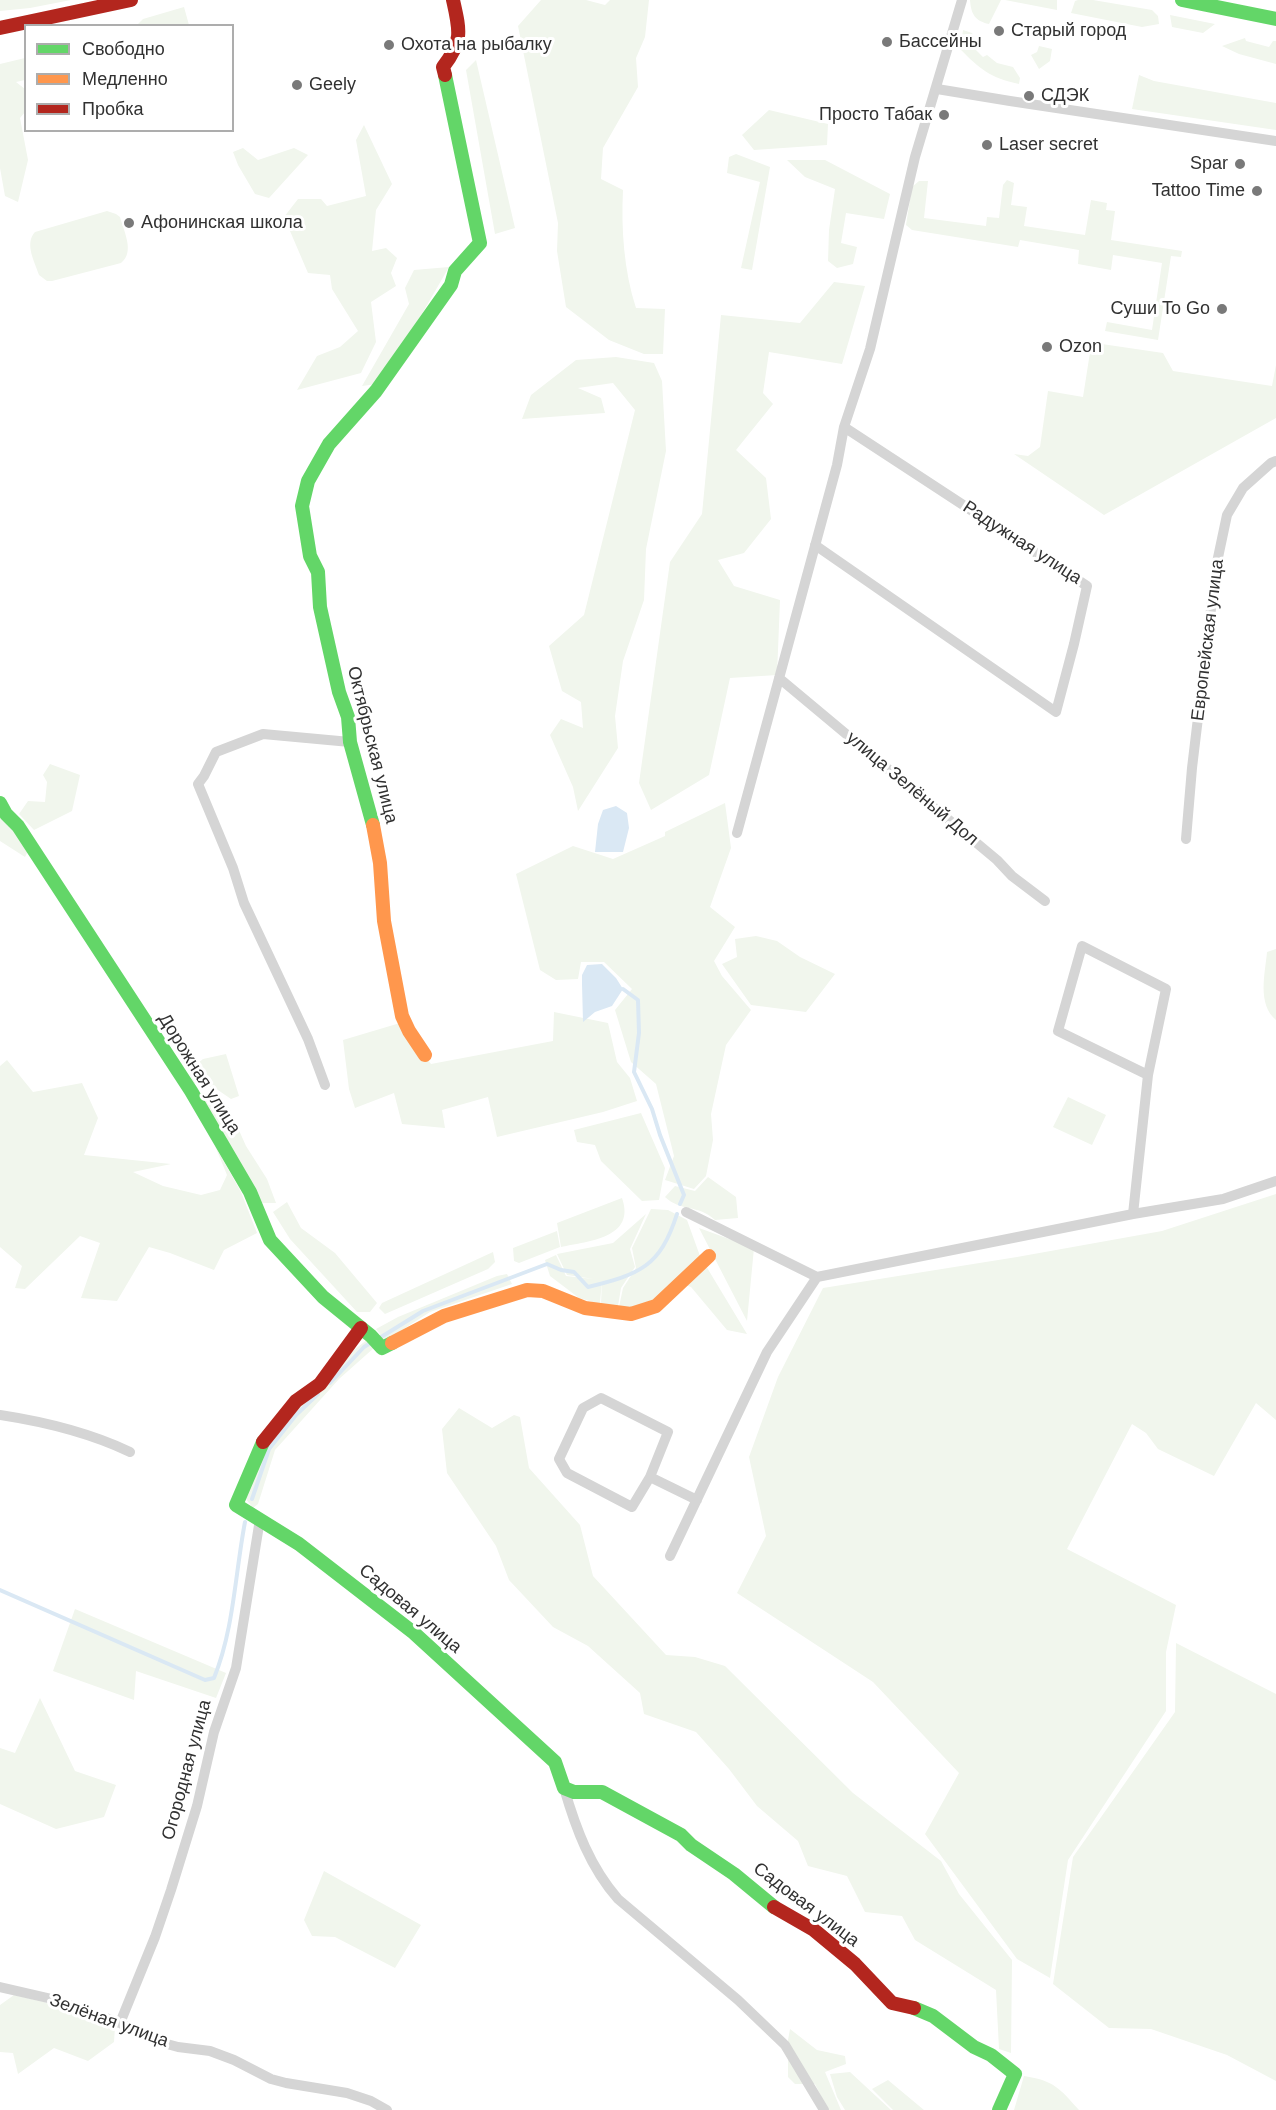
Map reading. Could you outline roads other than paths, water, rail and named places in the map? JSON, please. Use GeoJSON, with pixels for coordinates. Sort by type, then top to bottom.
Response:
{"type":"FeatureCollection","features":[{"type":"Feature","properties":{"kind":"street"},"geometry":{"type":"LineString","coordinates":[[0,28],[131,0]]}},
{"type":"Feature","properties":{"kind":"street","name":"Октябрьская улица"},"geometry":{"type":"LineString","coordinates":[[425,1056],[402,1016],[384,921],[380,863],[372,819],[350,742],[348,717],[339,692],[320,607],[318,572],[310,556],[302,506],[308,482],[329,444],[376,391],[451,285],[455,271],[480,243],[443,67],[457,50],[460,41],[453,0]]}},
{"type":"Feature","properties":{"kind":"street"},"geometry":{"type":"LineString","coordinates":[[736,833],[837,465],[844,426],[869,354],[915,158],[962,0]]}},
{"type":"Feature","properties":{"kind":"street"},"geometry":{"type":"LineString","coordinates":[[1182,0],[1276,19]]}},
{"type":"Feature","properties":{"kind":"street"},"geometry":{"type":"LineString","coordinates":[[937,88],[1010,102],[1276,141]]}},
{"type":"Feature","properties":{"kind":"street","name":"Радужная улица"},"geometry":{"type":"LineString","coordinates":[[815,545],[1056,712],[1087,586],[844,426]]}},
{"type":"Feature","properties":{"kind":"street","name":"Европейская улица"},"geometry":{"type":"LineString","coordinates":[[1186,839],[1192,768],[1216,567],[1227,515],[1243,488],[1276,461]]}},
{"type":"Feature","properties":{"kind":"street","name":"улица Зелёный Дол"},"geometry":{"type":"LineString","coordinates":[[779,678],[989,854],[1012,876],[1045,901]]}},
{"type":"Feature","properties":{"kind":"street"},"geometry":{"type":"LineString","coordinates":[[325,1085],[308,1039],[244,903],[233,868],[198,784],[216,752],[263,734],[350,742]]}},
{"type":"Feature","properties":{"kind":"street","name":"Дорожная улица"},"geometry":{"type":"LineString","coordinates":[[0,803],[6,814],[18,826],[191,1091],[250,1192],[270,1240],[323,1297],[373,1339]]}},
{"type":"Feature","properties":{"kind":"street"},"geometry":{"type":"LineString","coordinates":[[1133,1214],[1148,1075],[1166,989],[1082,946],[1058,1031],[1148,1075]]}},
{"type":"Feature","properties":{"kind":"street"},"geometry":{"type":"LineString","coordinates":[[686,1212],[817,1277],[1133,1214],[1223,1199],[1276,1181]]}},
{"type":"Feature","properties":{"kind":"street"},"geometry":{"type":"LineString","coordinates":[[373,1339],[527,1290],[543,1291],[585,1308],[631,1314],[656,1306],[709,1256]]}},
{"type":"Feature","properties":{"kind":"street"},"geometry":{"type":"LineString","coordinates":[[670,1557],[767,1352],[817,1277]]}},
{"type":"Feature","properties":{"kind":"street","name":"Садовая улица"},"geometry":{"type":"LineString","coordinates":[[373,1339],[320,1384],[296,1401],[261,1444],[236,1505],[299,1544],[414,1633],[555,1762],[580,1838],[608,1887],[618,1899],[738,2000],[785,2045],[824,2110]]}},
{"type":"Feature","properties":{"kind":"street"},"geometry":{"type":"LineString","coordinates":[[601,1398],[668,1431],[650,1477],[632,1507],[567,1473],[559,1459],[583,1408],[601,1398]]}},
{"type":"Feature","properties":{"kind":"street"},"geometry":{"type":"LineString","coordinates":[[0,1414],[38,1421],[99,1438],[130,1452]]}},
{"type":"Feature","properties":{"kind":"street"},"geometry":{"type":"LineString","coordinates":[[650,1477],[697,1500]]}},
{"type":"Feature","properties":{"kind":"street","name":"Огородная улица"},"geometry":{"type":"LineString","coordinates":[[120,2024],[171,1890],[197,1806],[213,1732],[236,1668],[260,1519]]}},
{"type":"Feature","properties":{"kind":"street","name":"Садовая улица"},"geometry":{"type":"LineString","coordinates":[[564,1788],[574,1792],[602,1792],[681,1835],[691,1845],[734,1874],[777,1909],[814,1930],[855,1964],[892,2003],[908,2006],[933,2016],[974,2047],[991,2055],[1015,2074],[999,2110]]}},
{"type":"Feature","properties":{"kind":"street","name":"Зелёная улица"},"geometry":{"type":"LineString","coordinates":[[0,1987],[52,1999],[120,2024],[156,2041],[177,2047],[210,2051],[234,2060],[271,2079],[347,2093],[387,2110]]}},
{"type":"Feature","properties":{"kind":"waterway"},"geometry":{"type":"LineString","coordinates":[[623,989],[638,1000],[639,1033],[634,1072],[652,1109],[684,1195],[680,1204]]}},
{"type":"Feature","properties":{"kind":"waterway"},"geometry":{"type":"LineString","coordinates":[[378,1339],[423,1311],[547,1264],[574,1272],[588,1287],[621,1278],[646,1266],[655,1257],[663,1246],[677,1214]]}},
{"type":"Feature","properties":{"kind":"waterway"},"geometry":{"type":"LineString","coordinates":[[330,1383],[364,1347],[372,1342]]}},
{"type":"Feature","properties":{"kind":"waterway"},"geometry":{"type":"LineString","coordinates":[[252,1499],[269,1449],[296,1415],[318,1394]]}},
{"type":"Feature","properties":{"kind":"waterway"},"geometry":{"type":"LineString","coordinates":[[0,1590],[205,1680],[214,1678],[230,1621],[245,1522]]}},
{"type":"Feature","properties":{"kind":"place","name":"Старый город"},"geometry":{"type":"Point","coordinates":[999,31]}},
{"type":"Feature","properties":{"kind":"place","name":"Бассейны"},"geometry":{"type":"Point","coordinates":[887,42]}},
{"type":"Feature","properties":{"kind":"place","name":"Охота на рыбалку"},"geometry":{"type":"Point","coordinates":[389,45]}},
{"type":"Feature","properties":{"kind":"place","name":"Geely"},"geometry":{"type":"Point","coordinates":[297,85]}},
{"type":"Feature","properties":{"kind":"place","name":"СДЭК"},"geometry":{"type":"Point","coordinates":[1029,96]}},
{"type":"Feature","properties":{"kind":"place","name":"Просто Табак"},"geometry":{"type":"Point","coordinates":[944,115]}},
{"type":"Feature","properties":{"kind":"place","name":"Laser secret"},"geometry":{"type":"Point","coordinates":[987,145]}},
{"type":"Feature","properties":{"kind":"place","name":"Spar"},"geometry":{"type":"Point","coordinates":[1240,164]}},
{"type":"Feature","properties":{"kind":"place","name":"Tattoo Time"},"geometry":{"type":"Point","coordinates":[1257,191]}},
{"type":"Feature","properties":{"kind":"place","name":"Афонинская школа"},"geometry":{"type":"Point","coordinates":[129,223]}},
{"type":"Feature","properties":{"kind":"place","name":"Суши To Go"},"geometry":{"type":"Point","coordinates":[1222,309]}},
{"type":"Feature","properties":{"kind":"place","name":"Ozon"},"geometry":{"type":"Point","coordinates":[1047,347]}}]}
